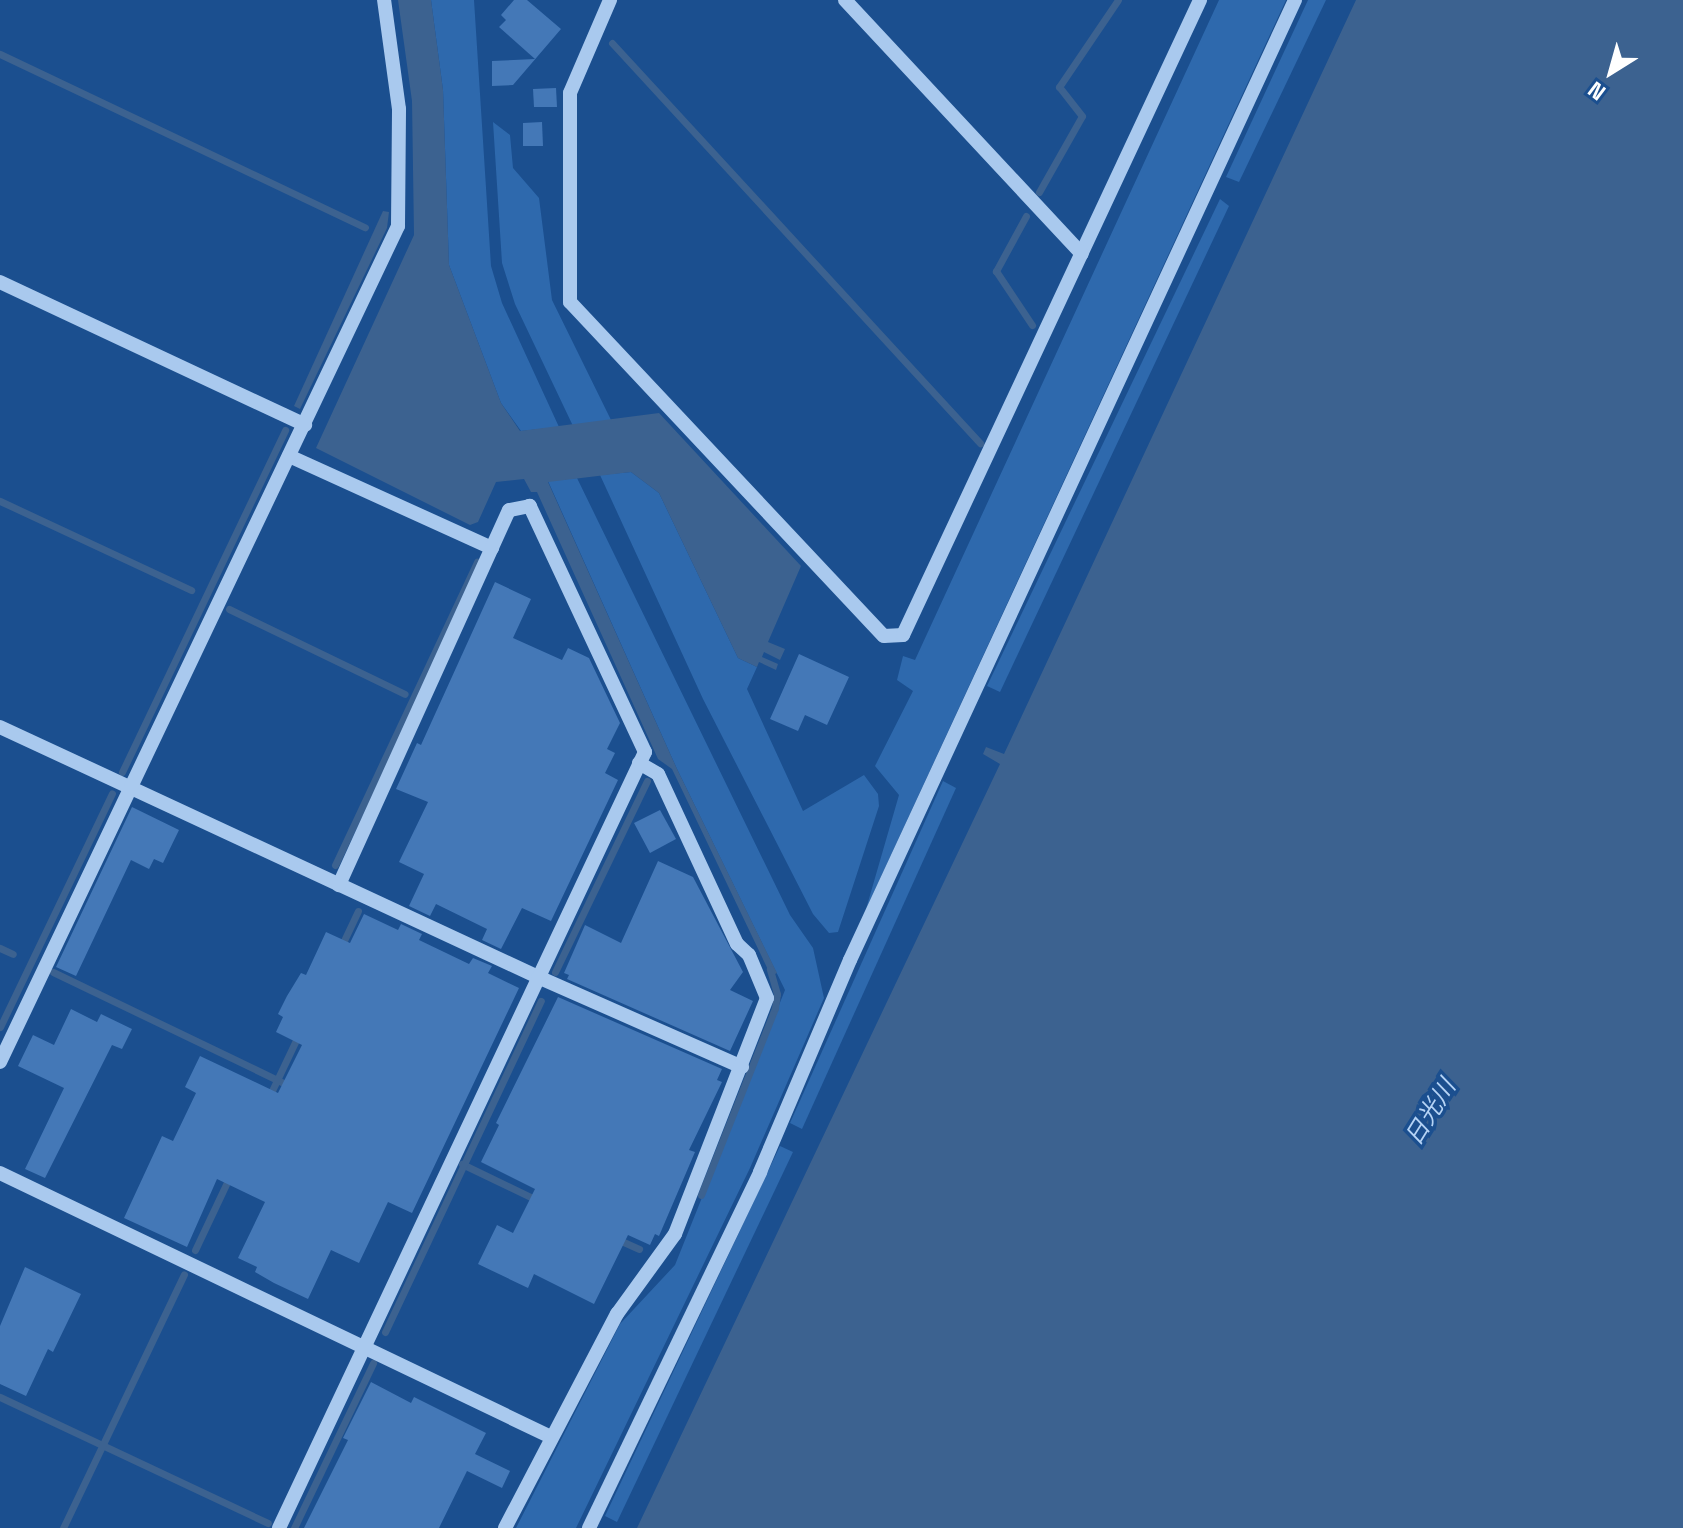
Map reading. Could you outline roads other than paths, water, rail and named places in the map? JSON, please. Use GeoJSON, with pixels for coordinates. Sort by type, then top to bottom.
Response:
{"type":"FeatureCollection","features":[{"type":"Feature","properties":{"kind":"street"},"geometry":{"type":"LineString","coordinates":[[0,1062],[398,226],[399,109],[384,0]]}},
{"type":"Feature","properties":{"kind":"street"},"geometry":{"type":"LineString","coordinates":[[610,0],[570,93],[570,302],[884,636],[903,635],[1200,0]]}},
{"type":"Feature","properties":{"kind":"street"},"geometry":{"type":"LineString","coordinates":[[845,0],[1082,254]]}},
{"type":"Feature","properties":{"kind":"street"},"geometry":{"type":"LineString","coordinates":[[589,1528],[760,1172],[850,960],[1295,0]]}},
{"type":"Feature","properties":{"kind":"street"},"geometry":{"type":"LineString","coordinates":[[0,282],[305,425]]}},
{"type":"Feature","properties":{"kind":"street"},"geometry":{"type":"LineString","coordinates":[[289,456],[492,548]]}},
{"type":"Feature","properties":{"kind":"street"},"geometry":{"type":"LineString","coordinates":[[279,1528],[645,752],[530,506],[509,510],[339,885]]}},
{"type":"Feature","properties":{"kind":"street"},"geometry":{"type":"LineString","coordinates":[[0,727],[538,977],[742,1067]]}},
{"type":"Feature","properties":{"kind":"street"},"geometry":{"type":"LineString","coordinates":[[505,1528],[617,1314],[675,1234],[767,998],[749,955],[737,944],[658,774],[639,763]]}},
{"type":"Feature","properties":{"kind":"street"},"geometry":{"type":"LineString","coordinates":[[0,1173],[551,1437]]}},
{"type":"Feature","properties":{"kind":"water"},"geometry":{"type":"Polygon","coordinates":[[[398,0],[431,0],[443,90],[449,265],[501,403],[520,431],[659,413],[801,566],[768,642],[785,649],[780,660],[764,652],[762,657],[778,664],[776,670],[759,662],[757,667],[738,658],[659,493],[631,472],[548,482],[677,769],[777,973],[771,976],[672,769],[658,759],[537,492],[531,492],[524,479],[496,482],[478,522],[470,525],[316,448],[414,235],[412,101],[398,0]]]}},
{"type":"Feature","properties":{"kind":"water","name":"日光川"},"geometry":{"type":"Polygon","coordinates":[[[1356,0],[1683,0],[1683,1528],[637,1528],[1000,764],[983,754],[986,747],[1004,754],[1356,0]]]}},
{"type":"Feature","properties":{"kind":"water"},"geometry":{"type":"Polygon","coordinates":[[[383,211],[389,212],[387,228],[300,409],[294,406],[383,211]]]}},
{"type":"Feature","properties":{"kind":"waterway"},"geometry":{"type":"LineString","coordinates":[[1039,192],[1082,116],[1059,87],[1118,0]]}},
{"type":"Feature","properties":{"kind":"waterway"},"geometry":{"type":"LineString","coordinates":[[612,43],[980,443]]}},
{"type":"Feature","properties":{"kind":"waterway"},"geometry":{"type":"LineString","coordinates":[[0,54],[365,227]]}},
{"type":"Feature","properties":{"kind":"waterway"},"geometry":{"type":"LineString","coordinates":[[1026,216],[996,271],[1032,325]]}},
{"type":"Feature","properties":{"kind":"waterway"},"geometry":{"type":"LineString","coordinates":[[122,772],[285,430]]}},
{"type":"Feature","properties":{"kind":"waterway"},"geometry":{"type":"LineString","coordinates":[[0,501],[191,590]]}},
{"type":"Feature","properties":{"kind":"waterway"},"geometry":{"type":"LineString","coordinates":[[335,865],[477,562]]}},
{"type":"Feature","properties":{"kind":"waterway"},"geometry":{"type":"LineString","coordinates":[[229,609],[405,694]]}},
{"type":"Feature","properties":{"kind":"waterway"},"geometry":{"type":"LineString","coordinates":[[555,972],[647,781]]}},
{"type":"Feature","properties":{"kind":"waterway"},"geometry":{"type":"LineString","coordinates":[[0,1027],[112,793]]}},
{"type":"Feature","properties":{"kind":"waterway"},"geometry":{"type":"LineString","coordinates":[[340,949],[358,911]]}},
{"type":"Feature","properties":{"kind":"waterway"},"geometry":{"type":"LineString","coordinates":[[0,948],[13,954]]}},
{"type":"Feature","properties":{"kind":"waterway"},"geometry":{"type":"LineString","coordinates":[[701,1195],[775,1008],[777,994],[770,969]]}},
{"type":"Feature","properties":{"kind":"waterway"},"geometry":{"type":"LineString","coordinates":[[53,972],[290,1086]]}},
{"type":"Feature","properties":{"kind":"waterway"},"geometry":{"type":"LineString","coordinates":[[385,1332],[541,1001]]}},
{"type":"Feature","properties":{"kind":"waterway"},"geometry":{"type":"LineString","coordinates":[[269,1097],[298,1036]]}},
{"type":"Feature","properties":{"kind":"waterway"},"geometry":{"type":"LineString","coordinates":[[462,1164],[539,1201]]}},
{"type":"Feature","properties":{"kind":"waterway"},"geometry":{"type":"LineString","coordinates":[[195,1250],[230,1176]]}},
{"type":"Feature","properties":{"kind":"waterway"},"geometry":{"type":"LineString","coordinates":[[619,1240],[639,1249]]}},
{"type":"Feature","properties":{"kind":"waterway"},"geometry":{"type":"LineString","coordinates":[[63,1528],[184,1274]]}},
{"type":"Feature","properties":{"kind":"waterway"},"geometry":{"type":"LineString","coordinates":[[294,1528],[373,1363]]}},
{"type":"Feature","properties":{"kind":"waterway"},"geometry":{"type":"LineString","coordinates":[[0,1397],[268,1523]]}}]}
